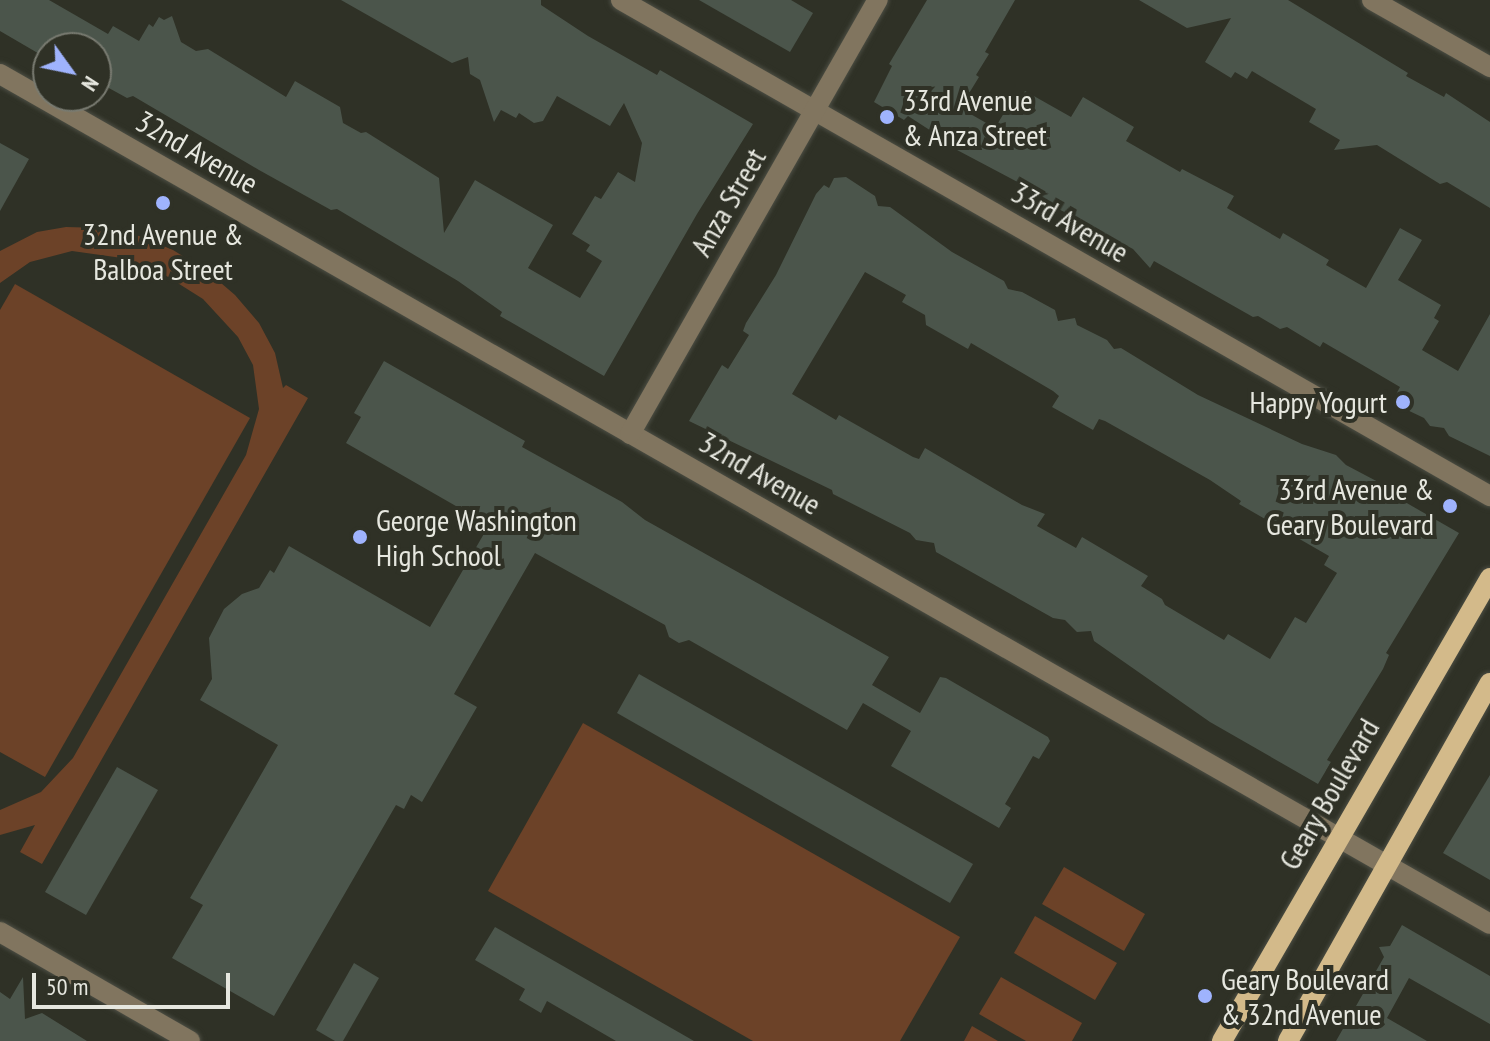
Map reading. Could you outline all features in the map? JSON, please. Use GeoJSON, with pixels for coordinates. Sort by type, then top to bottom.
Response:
{"type":"FeatureCollection","features":[{"type":"Feature","properties":{"kind":"main road","name":"Geary Boulevard"},"geometry":{"type":"LineString","coordinates":[[1222,1041],[1490,578]]}},
{"type":"Feature","properties":{"kind":"main road"},"geometry":{"type":"LineString","coordinates":[[1288,1041],[1490,683]]}},
{"type":"Feature","properties":{"kind":"street","name":"33rd Avenue"},"geometry":{"type":"LineString","coordinates":[[621,0],[1490,496]]}},
{"type":"Feature","properties":{"kind":"street","name":"Anza Street"},"geometry":{"type":"LineString","coordinates":[[630,434],[878,0]]}},
{"type":"Feature","properties":{"kind":"street"},"geometry":{"type":"LineString","coordinates":[[1372,0],[1490,67]]}},
{"type":"Feature","properties":{"kind":"street","name":"32nd Avenue"},"geometry":{"type":"LineString","coordinates":[[0,74],[1490,924]]}},
{"type":"Feature","properties":{"kind":"street"},"geometry":{"type":"LineString","coordinates":[[0,932],[190,1041]]}},
{"type":"Feature","properties":{"kind":"shaded area"},"geometry":{"type":"Polygon","coordinates":[[[66,227],[102,228],[139,236],[173,250],[207,271],[235,295],[259,323],[275,353],[283,388],[286,385],[308,398],[42,864],[20,852],[35,825],[0,835],[0,810],[41,792],[73,758],[246,455],[259,409],[253,365],[238,337],[203,299],[157,270],[122,258],[72,251],[30,262],[0,283],[0,251],[37,232],[66,227]]]}},
{"type":"Feature","properties":{"kind":"shaded area"},"geometry":{"type":"Polygon","coordinates":[[[15,284],[250,418],[45,777],[0,752],[0,310],[15,284]]]}},
{"type":"Feature","properties":{"kind":"shaded area"},"geometry":{"type":"Polygon","coordinates":[[[583,723],[960,937],[900,1041],[753,1041],[488,891],[583,723]]]}},
{"type":"Feature","properties":{"kind":"shaded area"},"geometry":{"type":"Polygon","coordinates":[[[1064,867],[1145,914],[1124,951],[1042,904],[1064,867]]]}},
{"type":"Feature","properties":{"kind":"shaded area"},"geometry":{"type":"Polygon","coordinates":[[[1035,916],[1117,963],[1095,1000],[1014,953],[1035,916]]]}},
{"type":"Feature","properties":{"kind":"shaded area"},"geometry":{"type":"Polygon","coordinates":[[[1001,977],[1082,1023],[1072,1041],[1026,1041],[979,1014],[1001,977]]]}},
{"type":"Feature","properties":{"kind":"shaded area"},"geometry":{"type":"Polygon","coordinates":[[[972,1026],[998,1041],[964,1041],[972,1026]]]}},
{"type":"Feature","properties":{"kind":"building"},"geometry":{"type":"Polygon","coordinates":[[[0,0],[49,0],[105,32],[32,32],[32,50],[0,31],[0,0]]]}},
{"type":"Feature","properties":{"kind":"building"},"geometry":{"type":"Polygon","coordinates":[[[341,0],[541,0],[541,5],[588,36],[657,75],[660,70],[753,124],[604,376],[500,316],[502,312],[458,281],[337,209],[331,210],[133,96],[127,98],[112,90],[112,32],[109,32],[113,26],[139,41],[149,24],[153,27],[159,17],[164,20],[172,16],[181,42],[196,51],[208,49],[286,97],[295,81],[340,107],[343,123],[361,133],[366,132],[439,178],[444,233],[475,180],[553,225],[528,268],[580,298],[602,261],[586,251],[590,245],[572,234],[595,196],[601,199],[618,172],[635,182],[642,143],[624,103],[610,126],[557,96],[543,121],[534,123],[519,113],[516,118],[501,110],[494,122],[480,80],[470,74],[468,57],[452,63],[341,0]]]}},
{"type":"Feature","properties":{"kind":"building"},"geometry":{"type":"Polygon","coordinates":[[[699,0],[791,0],[813,13],[790,52],[699,0]]]}},
{"type":"Feature","properties":{"kind":"building"},"geometry":{"type":"Polygon","coordinates":[[[927,0],[1015,0],[985,52],[989,54],[976,75],[979,77],[960,108],[995,128],[1013,98],[1019,102],[1025,91],[1071,117],[1083,97],[1134,127],[1126,141],[1180,172],[1182,169],[1234,196],[1227,208],[1280,239],[1283,233],[1329,260],[1326,265],[1366,288],[1400,228],[1422,240],[1398,280],[1441,305],[1434,318],[1439,321],[1422,350],[1458,371],[1490,314],[1490,456],[1449,436],[1444,428],[1430,426],[1424,418],[1403,408],[1393,400],[1400,387],[1323,342],[1320,347],[1287,327],[1280,329],[1258,316],[1253,317],[1154,261],[1150,268],[1133,249],[1027,192],[1029,188],[940,141],[942,138],[908,116],[904,120],[874,102],[892,66],[889,64],[927,0]]]}},
{"type":"Feature","properties":{"kind":"building"},"geometry":{"type":"Polygon","coordinates":[[[1139,0],[1288,0],[1408,73],[1406,76],[1444,97],[1446,93],[1490,122],[1490,208],[1447,182],[1440,184],[1377,145],[1334,150],[1340,140],[1309,122],[1316,109],[1252,71],[1247,79],[1235,72],[1231,78],[1205,62],[1231,18],[1187,28],[1139,0]]]}},
{"type":"Feature","properties":{"kind":"building"},"geometry":{"type":"Polygon","coordinates":[[[0,143],[29,159],[0,211],[0,143]]]}},
{"type":"Feature","properties":{"kind":"building"},"geometry":{"type":"Polygon","coordinates":[[[846,177],[875,196],[878,206],[890,207],[952,252],[1004,281],[1008,289],[1022,292],[1055,310],[1058,321],[1075,318],[1077,325],[1107,340],[1114,349],[1121,348],[1198,395],[1302,444],[1336,455],[1346,465],[1401,494],[1398,498],[1459,533],[1386,653],[1389,655],[1383,669],[1327,760],[1331,762],[1318,784],[1210,722],[1094,641],[1091,631],[1077,632],[1065,620],[1053,618],[936,552],[934,543],[916,540],[910,533],[833,494],[832,490],[689,421],[722,365],[728,369],[749,335],[743,331],[746,323],[776,275],[816,194],[824,185],[829,188],[834,178],[846,177]],[[865,272],[792,394],[836,420],[839,415],[913,457],[919,459],[925,448],[1022,505],[1045,514],[1037,526],[1076,548],[1082,537],[1148,576],[1141,586],[1162,599],[1165,605],[1224,640],[1228,634],[1270,659],[1295,617],[1306,623],[1337,573],[1324,565],[1329,556],[1239,504],[1241,501],[1210,480],[1105,421],[1099,419],[1093,430],[1052,407],[1059,396],[1053,391],[971,343],[968,349],[926,325],[925,315],[902,302],[906,295],[865,272]]]}},
{"type":"Feature","properties":{"kind":"building"},"geometry":{"type":"Polygon","coordinates":[[[384,361],[525,441],[522,447],[622,502],[645,520],[889,657],[872,685],[920,713],[940,677],[946,678],[1048,737],[1050,741],[1039,759],[1033,756],[1005,804],[1011,808],[999,828],[891,766],[911,731],[863,703],[847,730],[689,640],[679,643],[669,637],[665,625],[535,553],[454,694],[477,707],[422,802],[411,795],[404,809],[396,805],[274,1016],[172,958],[203,905],[190,898],[278,745],[200,700],[212,679],[209,638],[224,609],[242,594],[259,588],[270,570],[274,573],[289,546],[430,627],[489,525],[346,443],[361,417],[354,413],[384,361]]]}},
{"type":"Feature","properties":{"kind":"building"},"geometry":{"type":"Polygon","coordinates":[[[639,674],[973,864],[950,903],[617,713],[639,674]]]}},
{"type":"Feature","properties":{"kind":"building"},"geometry":{"type":"Polygon","coordinates":[[[117,767],[158,790],[86,915],[45,892],[117,767]]]}},
{"type":"Feature","properties":{"kind":"building"},"geometry":{"type":"Polygon","coordinates":[[[1490,775],[1490,880],[1443,853],[1490,775]]]}},
{"type":"Feature","properties":{"kind":"building"},"geometry":{"type":"Polygon","coordinates":[[[1402,925],[1490,976],[1490,1024],[1409,978],[1387,1018],[1427,1041],[1336,1041],[1384,957],[1379,947],[1390,946],[1402,925]]]}},
{"type":"Feature","properties":{"kind":"building"},"geometry":{"type":"Polygon","coordinates":[[[495,927],[694,1041],[616,1041],[547,1001],[541,1013],[519,1000],[525,989],[475,960],[495,927]]]}},
{"type":"Feature","properties":{"kind":"building"},"geometry":{"type":"Polygon","coordinates":[[[354,963],[379,978],[343,1041],[335,1041],[316,1030],[354,963]]]}},
{"type":"Feature","properties":{"kind":"building"},"geometry":{"type":"Polygon","coordinates":[[[23,977],[25,1019],[42,1013],[87,1041],[0,1041],[0,992],[10,999],[23,977]]]}},
{"type":"Feature","properties":{"kind":"place","name":"33rd Avenue & Anza Street"},"geometry":{"type":"Point","coordinates":[887,117]}},
{"type":"Feature","properties":{"kind":"place","name":"32nd Avenue & Balboa Street"},"geometry":{"type":"Point","coordinates":[163,203]}},
{"type":"Feature","properties":{"kind":"place","name":"Happy Yogurt"},"geometry":{"type":"Point","coordinates":[1403,402]}},
{"type":"Feature","properties":{"kind":"place","name":"33rd Avenue & Geary Boulevard"},"geometry":{"type":"Point","coordinates":[1450,506]}},
{"type":"Feature","properties":{"kind":"place","name":"George Washington High School"},"geometry":{"type":"Point","coordinates":[360,537]}},
{"type":"Feature","properties":{"kind":"place","name":"Geary Boulevard & 32nd Avenue"},"geometry":{"type":"Point","coordinates":[1205,996]}}]}
